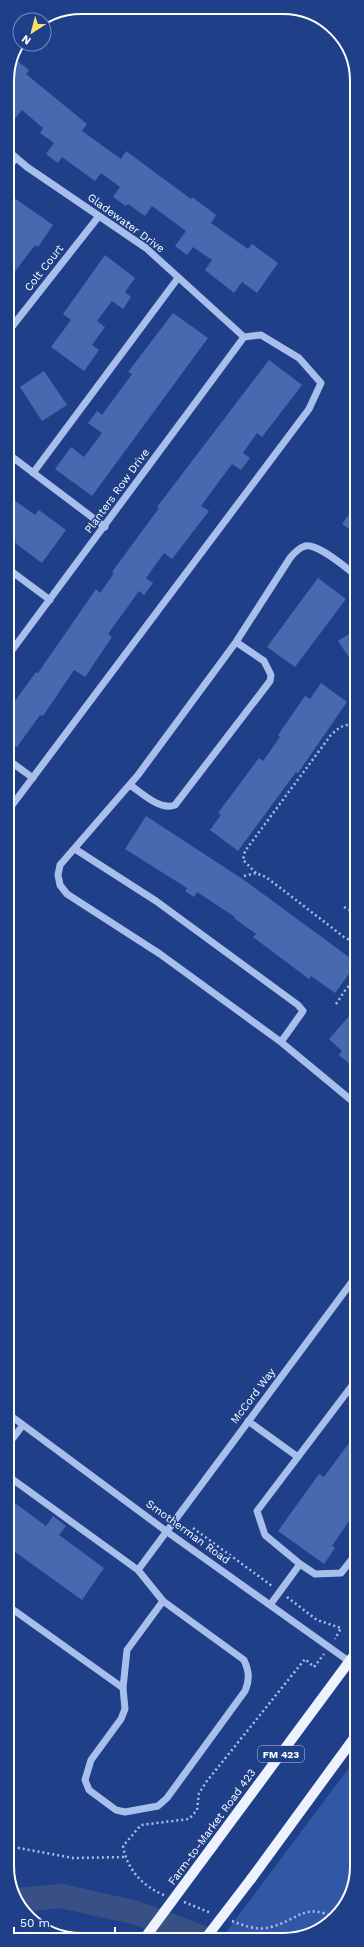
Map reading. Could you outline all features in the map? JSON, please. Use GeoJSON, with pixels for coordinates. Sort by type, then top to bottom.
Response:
{"type":"FeatureCollection","features":[{"type":"Feature","properties":{"kind":"main road","name":"Farm-to-Market Road 423"},"geometry":{"type":"LineString","coordinates":[[148,1933],[212,1847],[350,1668]]}},
{"type":"Feature","properties":{"kind":"main road"},"geometry":{"type":"LineString","coordinates":[[210,1933],[350,1744]]}},
{"type":"Feature","properties":{"kind":"street","name":"Gladewater Drive"},"geometry":{"type":"LineString","coordinates":[[16,158],[146,248],[244,337]]}},
{"type":"Feature","properties":{"kind":"street","name":"Colt Court"},"geometry":{"type":"LineString","coordinates":[[14,324],[99,216]]}},
{"type":"Feature","properties":{"kind":"street"},"geometry":{"type":"LineString","coordinates":[[33,473],[178,278]]}},
{"type":"Feature","properties":{"kind":"street"},"geometry":{"type":"LineString","coordinates":[[14,802],[304,416],[312,403],[321,383],[299,358],[261,335],[244,337]]}},
{"type":"Feature","properties":{"kind":"street","name":"Planters Row Drive"},"geometry":{"type":"LineString","coordinates":[[14,648],[105,527],[244,337]]}},
{"type":"Feature","properties":{"kind":"street"},"geometry":{"type":"LineString","coordinates":[[14,458],[105,527]]}},
{"type":"Feature","properties":{"kind":"street"},"geometry":{"type":"LineString","coordinates":[[350,572],[316,547],[306,546],[298,550],[290,558],[236,642],[130,785],[60,865],[58,875],[60,885],[67,894],[160,954],[281,1042],[350,1099]]}},
{"type":"Feature","properties":{"kind":"street"},"geometry":{"type":"LineString","coordinates":[[14,573],[50,600]]}},
{"type":"Feature","properties":{"kind":"street"},"geometry":{"type":"LineString","coordinates":[[130,785],[158,804],[170,807],[175,805],[270,681],[271,675],[264,661],[236,642]]}},
{"type":"Feature","properties":{"kind":"street"},"geometry":{"type":"LineString","coordinates":[[14,764],[32,778]]}},
{"type":"Feature","properties":{"kind":"street"},"geometry":{"type":"LineString","coordinates":[[75,849],[156,901],[298,1005],[303,1011],[281,1042]]}},
{"type":"Feature","properties":{"kind":"street","name":"McCord Way"},"geometry":{"type":"LineString","coordinates":[[138,1570],[350,1284]]}},
{"type":"Feature","properties":{"kind":"street"},"geometry":{"type":"LineString","coordinates":[[350,1388],[257,1511],[265,1535],[300,1564],[316,1574],[342,1573],[350,1562]]}},
{"type":"Feature","properties":{"kind":"street","name":"Smotherman Road"},"geometry":{"type":"LineString","coordinates":[[14,1418],[166,1531],[350,1662]]}},
{"type":"Feature","properties":{"kind":"street"},"geometry":{"type":"LineString","coordinates":[[248,1421],[298,1457]]}},
{"type":"Feature","properties":{"kind":"street"},"geometry":{"type":"LineString","coordinates":[[14,1438],[23,1425]]}},
{"type":"Feature","properties":{"kind":"street"},"geometry":{"type":"LineString","coordinates":[[14,1480],[138,1570],[163,1601],[244,1660],[249,1671],[249,1682],[245,1690],[167,1798],[158,1806],[126,1812],[116,1810],[89,1790],[85,1780],[91,1760],[121,1719],[125,1709],[123,1688],[127,1650],[163,1601]]}},
{"type":"Feature","properties":{"kind":"street"},"geometry":{"type":"LineString","coordinates":[[270,1605],[300,1564]]}},
{"type":"Feature","properties":{"kind":"street"},"geometry":{"type":"LineString","coordinates":[[14,1610],[123,1688]]}},
{"type":"Feature","properties":{"kind":"path"},"geometry":{"type":"LineString","coordinates":[[350,724],[340,726],[331,735],[245,851],[243,860],[247,866],[256,873],[271,880],[327,925],[350,940]]}},
{"type":"Feature","properties":{"kind":"path"},"geometry":{"type":"LineString","coordinates":[[244,876],[256,873]]}},
{"type":"Feature","properties":{"kind":"path"},"geometry":{"type":"LineString","coordinates":[[344,907],[350,910]]}},
{"type":"Feature","properties":{"kind":"path"},"geometry":{"type":"LineString","coordinates":[[336,1004],[350,985]]}},
{"type":"Feature","properties":{"kind":"path"},"geometry":{"type":"LineString","coordinates":[[14,1847],[73,1858],[125,1857]]}},
{"type":"Feature","properties":{"kind":"path"},"geometry":{"type":"LineString","coordinates":[[153,1890],[167,1896]]}},
{"type":"Feature","properties":{"kind":"path"},"geometry":{"type":"LineString","coordinates":[[181,1901],[216,1915]]}},
{"type":"Feature","properties":{"kind":"path"},"geometry":{"type":"LineString","coordinates":[[230,1920],[252,1929],[271,1927],[302,1913],[324,1912],[329,1914]]}},
{"type":"Feature","properties":{"kind":"shaded area"},"geometry":{"type":"Polygon","coordinates":[[[350,1766],[349,1879],[341,1899],[333,1910],[324,1919],[313,1926],[292,1932],[225,1933],[350,1766]]]}},
{"type":"Feature","properties":{"kind":"building"},"geometry":{"type":"Polygon","coordinates":[[[17,61],[29,70],[26,74],[87,124],[82,131],[121,159],[126,151],[191,199],[192,197],[216,215],[211,223],[248,249],[252,244],[278,263],[257,293],[242,282],[234,293],[205,270],[212,260],[193,247],[187,255],[175,246],[186,231],[152,206],[145,216],[128,204],[126,206],[113,197],[120,187],[101,173],[95,181],[62,157],[58,163],[46,154],[54,143],[40,133],[43,128],[22,110],[14,120],[14,77],[17,61]]]}},
{"type":"Feature","properties":{"kind":"building"},"geometry":{"type":"Polygon","coordinates":[[[14,198],[53,225],[38,247],[35,245],[14,273],[14,198]]]}},
{"type":"Feature","properties":{"kind":"building"},"geometry":{"type":"Polygon","coordinates":[[[105,255],[135,278],[125,292],[131,297],[123,309],[112,301],[97,321],[105,327],[92,345],[99,350],[84,371],[51,347],[71,320],[63,314],[105,255]]]}},
{"type":"Feature","properties":{"kind":"building"},"geometry":{"type":"Polygon","coordinates":[[[173,313],[208,338],[92,496],[55,469],[71,447],[84,457],[102,433],[88,423],[97,411],[102,415],[132,374],[128,372],[173,313]]]}},
{"type":"Feature","properties":{"kind":"building"},"geometry":{"type":"Polygon","coordinates":[[[269,360],[302,385],[262,437],[257,433],[243,453],[250,458],[241,470],[232,464],[201,506],[209,511],[172,559],[164,553],[146,578],[153,583],[144,595],[139,591],[108,634],[112,637],[85,677],[74,670],[43,716],[40,715],[17,747],[14,745],[14,702],[36,672],[38,673],[96,589],[100,593],[114,573],[112,572],[159,508],[157,507],[269,360]]]}},
{"type":"Feature","properties":{"kind":"building"},"geometry":{"type":"Polygon","coordinates":[[[44,371],[67,405],[42,421],[20,387],[44,371]]]}},
{"type":"Feature","properties":{"kind":"building"},"geometry":{"type":"Polygon","coordinates":[[[14,500],[35,515],[39,510],[66,530],[42,563],[15,543],[16,540],[14,539],[14,500]]]}},
{"type":"Feature","properties":{"kind":"building"},"geometry":{"type":"Polygon","coordinates":[[[350,513],[350,530],[342,524],[350,513]]]}},
{"type":"Feature","properties":{"kind":"building"},"geometry":{"type":"Polygon","coordinates":[[[318,578],[346,599],[295,667],[267,647],[318,578]]]}},
{"type":"Feature","properties":{"kind":"building"},"geometry":{"type":"Polygon","coordinates":[[[350,633],[350,659],[338,641],[350,633]]]}},
{"type":"Feature","properties":{"kind":"building"},"geometry":{"type":"Polygon","coordinates":[[[321,683],[347,702],[298,773],[296,772],[238,851],[210,830],[221,815],[218,813],[259,758],[263,761],[280,737],[278,735],[305,696],[310,699],[321,683]]]}},
{"type":"Feature","properties":{"kind":"building"},"geometry":{"type":"Polygon","coordinates":[[[146,816],[244,880],[350,958],[350,973],[335,993],[311,976],[309,979],[253,937],[256,934],[234,918],[235,917],[197,892],[194,897],[185,891],[187,888],[125,849],[146,816]]]}},
{"type":"Feature","properties":{"kind":"building"},"geometry":{"type":"Polygon","coordinates":[[[350,1015],[350,1064],[339,1055],[342,1051],[329,1039],[350,1015]]]}},
{"type":"Feature","properties":{"kind":"building"},"geometry":{"type":"Polygon","coordinates":[[[350,1442],[350,1522],[349,1521],[332,1546],[335,1548],[324,1564],[278,1531],[319,1474],[324,1477],[350,1442]]]}},
{"type":"Feature","properties":{"kind":"building"},"geometry":{"type":"Polygon","coordinates":[[[14,1502],[46,1526],[53,1516],[66,1526],[59,1535],[104,1568],[82,1600],[14,1551],[14,1502]]]}},
{"type":"Feature","properties":{"kind":"waterway"},"geometry":{"type":"LineString","coordinates":[[23,1900],[61,1896],[137,1913],[190,1933]]}}]}
